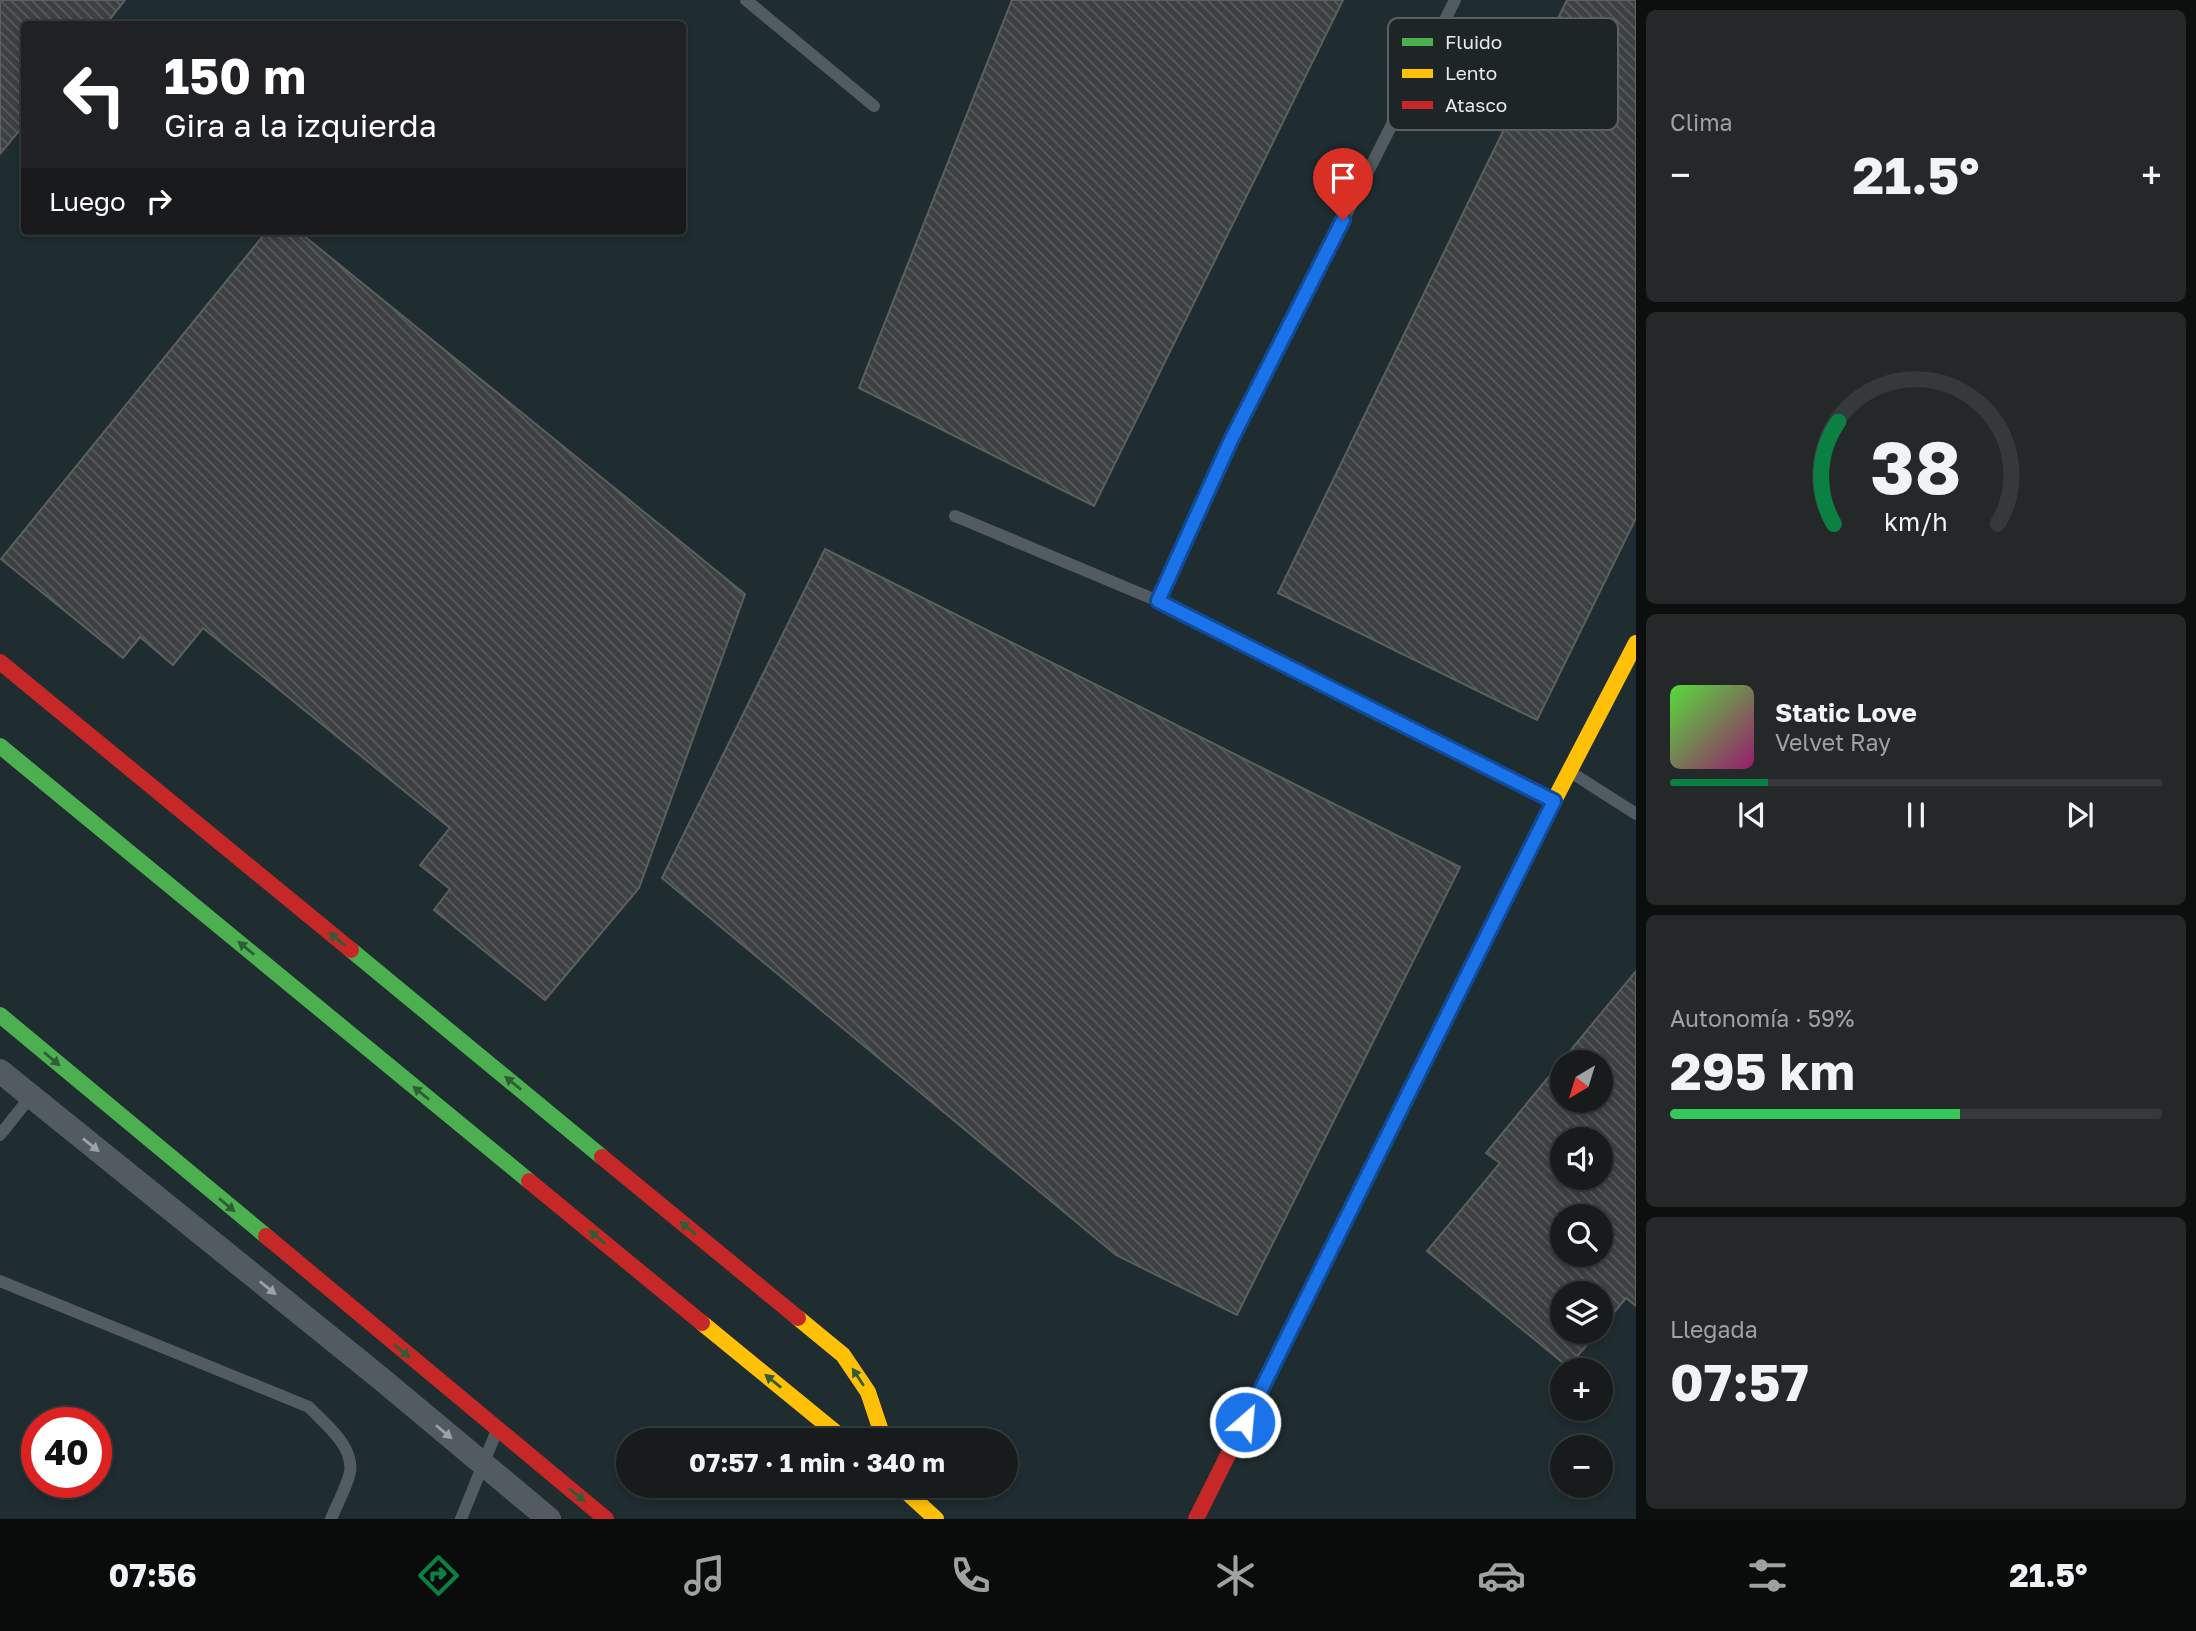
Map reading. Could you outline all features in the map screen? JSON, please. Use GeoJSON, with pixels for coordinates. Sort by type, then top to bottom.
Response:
{"type":"FeatureCollection","features":[{"type":"Feature","properties":{"kind":"street"},"geometry":{"type":"LineString","coordinates":[[1196,1519],[1569,771],[1636,643]]}},
{"type":"Feature","properties":{"kind":"street"},"geometry":{"type":"LineString","coordinates":[[0,662],[843,1354],[868,1392],[880,1428]]}},
{"type":"Feature","properties":{"kind":"street"},"geometry":{"type":"LineString","coordinates":[[0,746],[830,1428]]}},
{"type":"Feature","properties":{"kind":"street"},"geometry":{"type":"LineString","coordinates":[[0,1015],[606,1519]]}},
{"type":"Feature","properties":{"kind":"street"},"geometry":{"type":"LineString","coordinates":[[0,1071],[549,1519]]}},
{"type":"Feature","properties":{"kind":"street"},"geometry":{"type":"LineString","coordinates":[[913,1498],[936,1519]]}},
{"type":"Feature","properties":{"kind":"lane"},"geometry":{"type":"LineString","coordinates":[[746,0],[874,106]]}},
{"type":"Feature","properties":{"kind":"lane"},"geometry":{"type":"LineString","coordinates":[[1446,18],[1455,0]]}},
{"type":"Feature","properties":{"kind":"lane"},"geometry":{"type":"LineString","coordinates":[[1158,601],[1231,440],[1389,130]]}},
{"type":"Feature","properties":{"kind":"lane"},"geometry":{"type":"LineString","coordinates":[[955,516],[1158,601],[1554,801]]}},
{"type":"Feature","properties":{"kind":"lane"},"geometry":{"type":"LineString","coordinates":[[1569,771],[1636,814]]}},
{"type":"Feature","properties":{"kind":"lane"},"geometry":{"type":"LineString","coordinates":[[0,1135],[30,1096]]}},
{"type":"Feature","properties":{"kind":"lane"},"geometry":{"type":"LineString","coordinates":[[0,1281],[309,1407],[343,1443],[350,1460],[350,1472],[331,1519]]}},
{"type":"Feature","properties":{"kind":"lane"},"geometry":{"type":"LineString","coordinates":[[461,1519],[497,1430]]}},
{"type":"Feature","properties":{"kind":"shaded area"},"geometry":{"type":"Polygon","coordinates":[[[0,0],[1636,0],[1636,1519],[0,1519],[0,0]]]}},
{"type":"Feature","properties":{"kind":"building"},"geometry":{"type":"Polygon","coordinates":[[[0,0],[125,0],[108,21],[21,21],[21,129],[0,154],[0,0]]]}},
{"type":"Feature","properties":{"kind":"building"},"geometry":{"type":"Polygon","coordinates":[[[1012,0],[1343,0],[1094,506],[859,388],[1012,0]]]}},
{"type":"Feature","properties":{"kind":"building"},"geometry":{"type":"Polygon","coordinates":[[[1567,0],[1636,0],[1636,518],[1537,720],[1278,593],[1504,130],[1618,130],[1618,18],[1558,18],[1567,0]]]}},
{"type":"Feature","properties":{"kind":"building"},"geometry":{"type":"Polygon","coordinates":[[[264,235],[303,235],[745,594],[639,888],[545,1000],[434,910],[450,889],[420,865],[450,828],[203,628],[173,665],[140,637],[123,658],[1,559],[264,235]]]}},
{"type":"Feature","properties":{"kind":"building"},"geometry":{"type":"Polygon","coordinates":[[[825,549],[1460,867],[1237,1315],[1116,1255],[662,878],[825,549]]]}},
{"type":"Feature","properties":{"kind":"building"},"geometry":{"type":"Polygon","coordinates":[[[1636,971],[1636,1306],[1626,1298],[1613,1314],[1613,1281],[1550,1281],[1550,1344],[1588,1344],[1576,1358],[1557,1358],[1427,1251],[1500,1163],[1486,1153],[1550,1075],[1550,1113],[1614,1113],[1614,1050],[1571,1050],[1636,971]]]}},
{"type":"Feature","properties":{"kind":"traffic: fast"},"geometry":{"type":"LineString","coordinates":[[0,746],[529,1181]]}},
{"type":"Feature","properties":{"kind":"traffic: fast"},"geometry":{"type":"LineString","coordinates":[[1380,1150],[1545,818]]}},
{"type":"Feature","properties":{"kind":"traffic: fast"},"geometry":{"type":"LineString","coordinates":[[351,950],[602,1157]]}},
{"type":"Feature","properties":{"kind":"traffic: fast"},"geometry":{"type":"LineString","coordinates":[[0,1015],[266,1236]]}},
{"type":"Feature","properties":{"kind":"traffic: slow"},"geometry":{"type":"LineString","coordinates":[[1545,818],[1636,643]]}},
{"type":"Feature","properties":{"kind":"traffic: slow"},"geometry":{"type":"LineString","coordinates":[[798,1318],[843,1355],[868,1392],[880,1428]]}},
{"type":"Feature","properties":{"kind":"traffic: slow"},"geometry":{"type":"LineString","coordinates":[[702,1323],[830,1428]]}},
{"type":"Feature","properties":{"kind":"traffic: slow"},"geometry":{"type":"LineString","coordinates":[[913,1498],[936,1519]]}},
{"type":"Feature","properties":{"kind":"traffic: jam"},"geometry":{"type":"LineString","coordinates":[[0,662],[351,950]]}},
{"type":"Feature","properties":{"kind":"traffic: jam"},"geometry":{"type":"LineString","coordinates":[[1196,1519],[1380,1150]]}},
{"type":"Feature","properties":{"kind":"traffic: jam"},"geometry":{"type":"LineString","coordinates":[[602,1157],[798,1318]]}},
{"type":"Feature","properties":{"kind":"traffic: jam"},"geometry":{"type":"LineString","coordinates":[[529,1181],[702,1323]]}},
{"type":"Feature","properties":{"kind":"traffic: jam"},"geometry":{"type":"LineString","coordinates":[[266,1236],[606,1519]]}},
{"type":"Feature","properties":{"kind":"route"},"geometry":{"type":"LineString","coordinates":[[1245,1422],[1554,801],[1158,601],[1231,440],[1343,220]]}}]}
